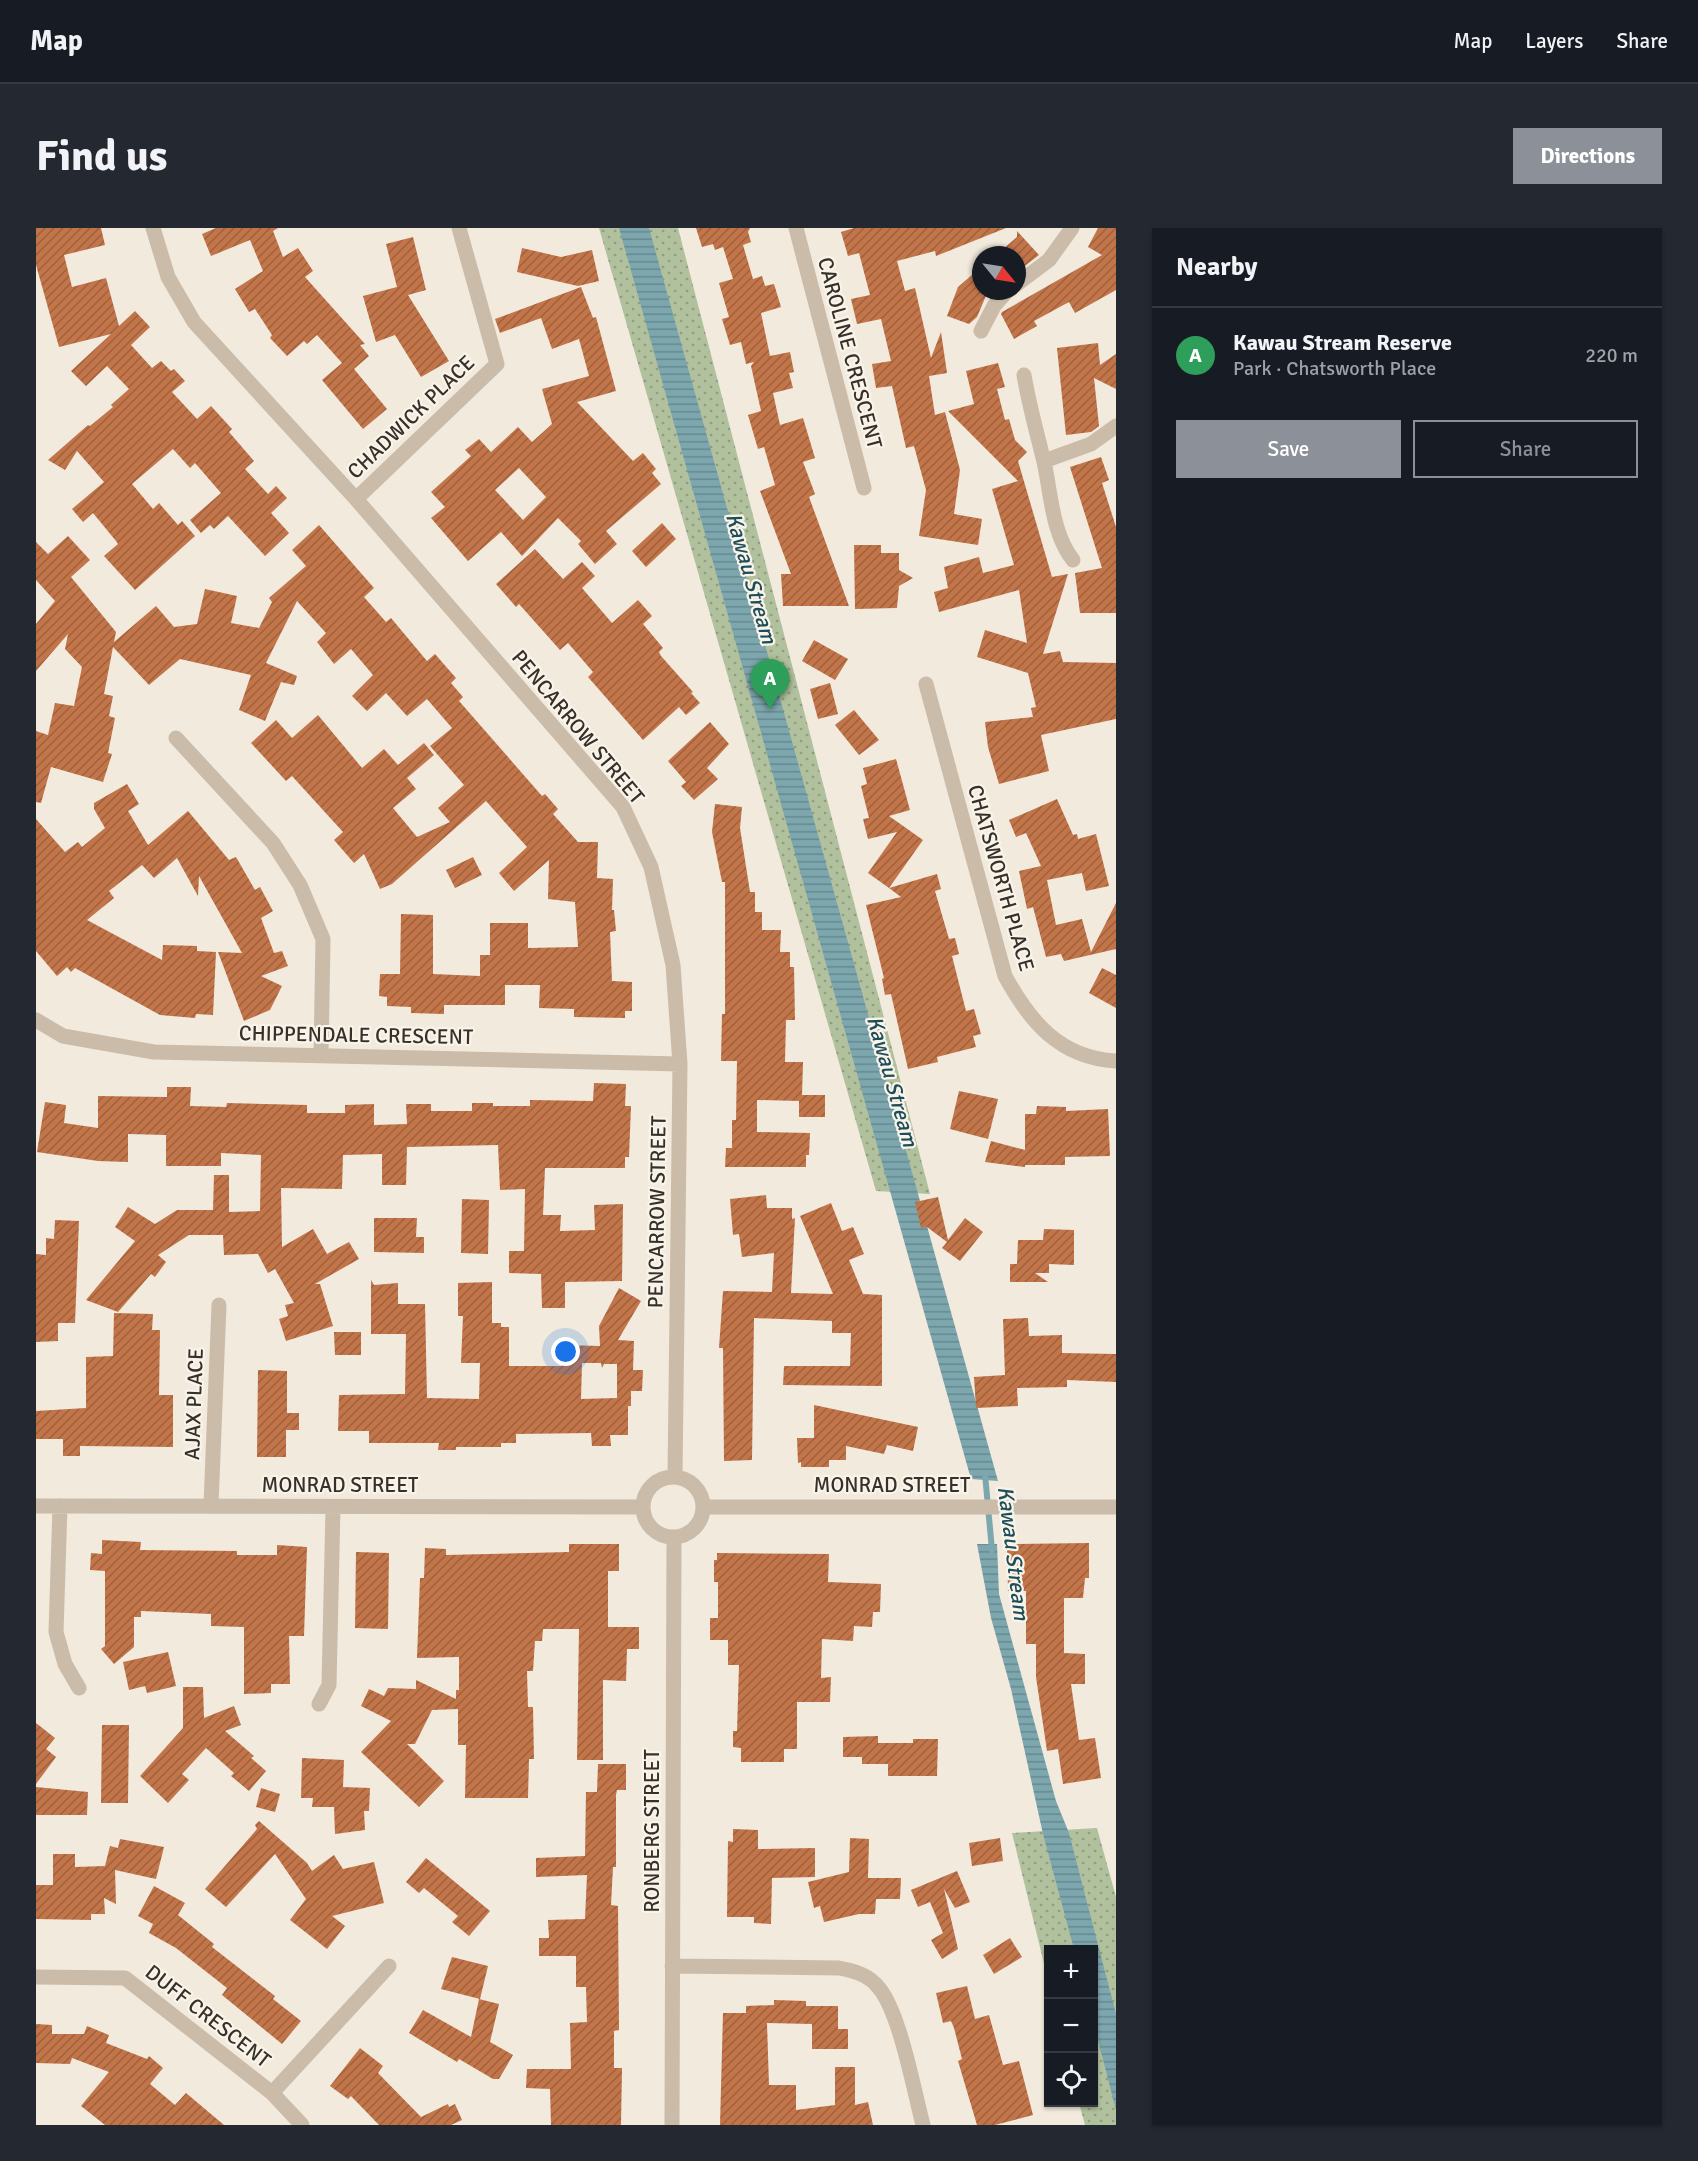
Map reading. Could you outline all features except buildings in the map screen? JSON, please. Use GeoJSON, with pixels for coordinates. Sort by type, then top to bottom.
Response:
{"type":"FeatureCollection","features":[{"type":"Feature","properties":{"kind":"street","name":"PENCARROW STREET"},"geometry":{"type":"LineString","coordinates":[[153,228],[168,276],[194,322],[356,500],[623,807],[651,867],[671,954],[680,1064],[675,1477]]}},
{"type":"Feature","properties":{"kind":"street","name":"CHADWICK PLACE"},"geometry":{"type":"LineString","coordinates":[[356,500],[497,364],[459,228]]}},
{"type":"Feature","properties":{"kind":"street","name":"CAROLINE CRESCENT"},"geometry":{"type":"LineString","coordinates":[[796,228],[864,488]]}},
{"type":"Feature","properties":{"kind":"street"},"geometry":{"type":"LineString","coordinates":[[1026,277],[1049,260],[1072,228]]}},
{"type":"Feature","properties":{"kind":"street"},"geometry":{"type":"LineString","coordinates":[[981,331],[999,300]]}},
{"type":"Feature","properties":{"kind":"street"},"geometry":{"type":"LineString","coordinates":[[1024,375],[1031,418],[1044,461],[1063,546],[1073,560]]}},
{"type":"Feature","properties":{"kind":"street"},"geometry":{"type":"LineString","coordinates":[[1044,461],[1091,444],[1116,426]]}},
{"type":"Feature","properties":{"kind":"street","name":"CHATSWORTH PLACE"},"geometry":{"type":"LineString","coordinates":[[926,684],[1005,976],[1023,1008],[1048,1035],[1076,1052],[1116,1061]]}},
{"type":"Feature","properties":{"kind":"street"},"geometry":{"type":"LineString","coordinates":[[176,738],[273,843],[300,885],[323,939],[321,1055]]}},
{"type":"Feature","properties":{"kind":"street","name":"CHIPPENDALE CRESCENT"},"geometry":{"type":"LineString","coordinates":[[36,1020],[63,1036],[154,1052],[680,1064]]}},
{"type":"Feature","properties":{"kind":"street","name":"AJAX PLACE"},"geometry":{"type":"LineString","coordinates":[[211,1505],[219,1305]]}},
{"type":"Feature","properties":{"kind":"street"},"geometry":{"type":"LineString","coordinates":[[675,1477],[684,1478],[698,1489],[704,1507],[698,1525],[683,1536],[674,1538],[665,1536],[649,1525],[643,1507],[649,1489],[665,1478],[675,1477]]}},
{"type":"Feature","properties":{"kind":"street","name":"MONRAD STREET"},"geometry":{"type":"LineString","coordinates":[[36,1506],[643,1507]]}},
{"type":"Feature","properties":{"kind":"street"},"geometry":{"type":"LineString","coordinates":[[60,1506],[56,1632],[65,1664],[79,1688]]}},
{"type":"Feature","properties":{"kind":"street"},"geometry":{"type":"LineString","coordinates":[[319,1704],[330,1685],[333,1507]]}},
{"type":"Feature","properties":{"kind":"street","name":"MONRAD STREET"},"geometry":{"type":"LineString","coordinates":[[704,1507],[1116,1507]]}},
{"type":"Feature","properties":{"kind":"street","name":"RONBERG STREET"},"geometry":{"type":"LineString","coordinates":[[672,2125],[674,1538]]}},
{"type":"Feature","properties":{"kind":"street"},"geometry":{"type":"LineString","coordinates":[[272,2093],[389,1966]]}},
{"type":"Feature","properties":{"kind":"street"},"geometry":{"type":"LineString","coordinates":[[672,1966],[839,1968],[857,1971],[870,1979],[879,1987],[892,2010],[923,2125]]}},
{"type":"Feature","properties":{"kind":"street","name":"DUFF CRESCENT"},"geometry":{"type":"LineString","coordinates":[[36,1977],[125,1978],[272,2093],[302,2125]]}},
{"type":"Feature","properties":{"kind":"green space"},"geometry":{"type":"Polygon","coordinates":[[[599,228],[678,228],[930,1194],[876,1191],[599,228]]]}},
{"type":"Feature","properties":{"kind":"green space"},"geometry":{"type":"Polygon","coordinates":[[[1097,1828],[1116,1897],[1116,2125],[1085,2125],[1080,2107],[1098,2107],[1098,1945],[1044,1945],[1044,1964],[1012,1833],[1097,1828]]]}},
{"type":"Feature","properties":{"kind":"water"},"geometry":{"type":"Polygon","coordinates":[[[619,228],[649,228],[998,1481],[971,1479],[619,228]]]}},
{"type":"Feature","properties":{"kind":"water"},"geometry":{"type":"Polygon","coordinates":[[[977,1544],[997,1544],[999,1594],[1056,1801],[1069,1833],[1116,2014],[1116,2110],[1098,2040],[1098,1945],[1073,1945],[1043,1834],[1011,1689],[991,1618],[977,1544]]]}},
{"type":"Feature","properties":{"kind":"waterway","name":"Kawau Stream"},"geometry":{"type":"LineString","coordinates":[[985,1474],[992,1550]]}},
{"type":"Feature","properties":{"kind":"place","name":"Kawau Stream Reserve"},"geometry":{"type":"Point","coordinates":[770,709]}}]}
